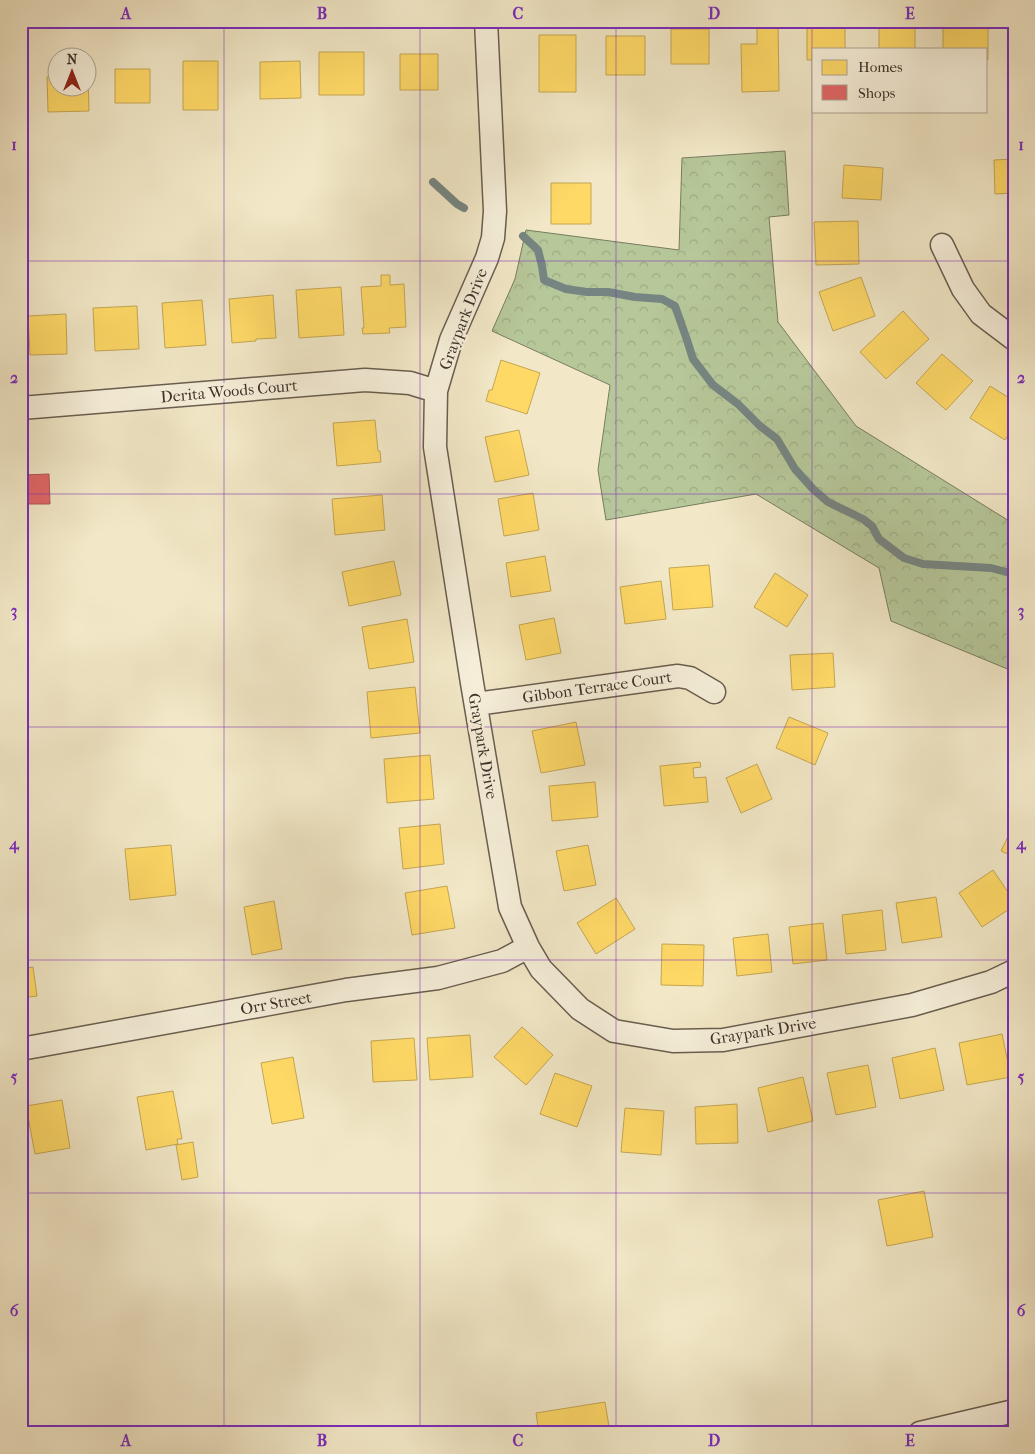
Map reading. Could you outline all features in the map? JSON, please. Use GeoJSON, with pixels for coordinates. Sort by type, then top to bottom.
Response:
{"type":"FeatureCollection","features":[{"type":"Feature","properties":{"kind":"street","name":"Graypark Drive"},"geometry":{"type":"LineString","coordinates":[[486,21],[495,211],[493,238],[487,258],[451,340],[436,391],[435,447],[510,907],[528,947],[541,969],[580,1009],[614,1031],[673,1041],[723,1040],[912,1004],[991,982],[1014,971]]}},
{"type":"Feature","properties":{"kind":"street"},"geometry":{"type":"LineString","coordinates":[[942,246],[963,289],[981,314],[1014,339]]}},
{"type":"Feature","properties":{"kind":"street","name":"Derita Woods Court"},"geometry":{"type":"LineString","coordinates":[[21,408],[365,380],[410,383],[436,391]]}},
{"type":"Feature","properties":{"kind":"street","name":"Gibbon Terrace Court"},"geometry":{"type":"LineString","coordinates":[[476,704],[678,676],[690,678],[714,692]]}},
{"type":"Feature","properties":{"kind":"street","name":"Orr Street"},"geometry":{"type":"LineString","coordinates":[[21,1049],[337,992],[438,978],[502,961],[528,947]]}},
{"type":"Feature","properties":{"kind":"street"},"geometry":{"type":"LineString","coordinates":[[920,1433],[1014,1411]]}},
{"type":"Feature","properties":{"kind":"green space"},"geometry":{"type":"Polygon","coordinates":[[[785,151],[789,215],[769,217],[778,322],[856,426],[1014,524],[1014,661],[1010,670],[891,621],[879,568],[756,494],[606,520],[598,470],[610,385],[492,331],[515,279],[526,230],[679,250],[682,158],[785,151]]]}},
{"type":"Feature","properties":{"kind":"building: Homes"},"geometry":{"type":"Polygon","coordinates":[[[757,21],[778,21],[779,91],[742,92],[741,44],[757,44],[757,21]]]}},
{"type":"Feature","properties":{"kind":"building: Homes"},"geometry":{"type":"Polygon","coordinates":[[[879,21],[915,21],[915,48],[879,48],[879,21]]]}},
{"type":"Feature","properties":{"kind":"building: Homes"},"geometry":{"type":"Polygon","coordinates":[[[943,21],[988,21],[988,48],[943,48],[943,21]]]}},
{"type":"Feature","properties":{"kind":"building: Homes"},"geometry":{"type":"Polygon","coordinates":[[[807,25],[845,25],[845,48],[812,48],[812,60],[807,60],[807,25]]]}},
{"type":"Feature","properties":{"kind":"building: Homes"},"geometry":{"type":"Polygon","coordinates":[[[671,29],[709,29],[709,64],[671,64],[671,29]]]}},
{"type":"Feature","properties":{"kind":"building: Homes"},"geometry":{"type":"Polygon","coordinates":[[[539,35],[576,35],[576,92],[539,92],[539,35]]]}},
{"type":"Feature","properties":{"kind":"building: Homes"},"geometry":{"type":"Polygon","coordinates":[[[606,36],[645,36],[645,75],[606,75],[606,36]]]}},
{"type":"Feature","properties":{"kind":"building: Homes"},"geometry":{"type":"Polygon","coordinates":[[[319,52],[364,52],[364,95],[319,95],[319,52]]]}},
{"type":"Feature","properties":{"kind":"building: Homes"},"geometry":{"type":"Polygon","coordinates":[[[400,54],[438,54],[438,90],[400,90],[400,54]]]}},
{"type":"Feature","properties":{"kind":"building: Homes"},"geometry":{"type":"Polygon","coordinates":[[[183,61],[218,61],[218,110],[183,110],[183,61]]]}},
{"type":"Feature","properties":{"kind":"building: Homes"},"geometry":{"type":"Polygon","coordinates":[[[300,61],[301,98],[260,99],[260,62],[300,61]]]}},
{"type":"Feature","properties":{"kind":"building: Homes"},"geometry":{"type":"Polygon","coordinates":[[[115,69],[150,69],[150,103],[115,103],[115,69]]]}},
{"type":"Feature","properties":{"kind":"building: Homes"},"geometry":{"type":"Polygon","coordinates":[[[47,77],[48,98],[89,98],[89,111],[48,112],[47,77]]]}},
{"type":"Feature","properties":{"kind":"building: Homes"},"geometry":{"type":"Polygon","coordinates":[[[21,81],[23,81],[23,121],[21,121],[21,81]]]}},
{"type":"Feature","properties":{"kind":"building: Homes"},"geometry":{"type":"Polygon","coordinates":[[[1014,159],[1014,193],[995,194],[994,160],[1014,159]]]}},
{"type":"Feature","properties":{"kind":"building: Homes"},"geometry":{"type":"Polygon","coordinates":[[[844,165],[883,168],[881,200],[842,198],[844,165]]]}},
{"type":"Feature","properties":{"kind":"building: Homes"},"geometry":{"type":"Polygon","coordinates":[[[551,183],[591,183],[591,224],[551,224],[551,183]]]}},
{"type":"Feature","properties":{"kind":"building: Homes"},"geometry":{"type":"Polygon","coordinates":[[[1014,213],[1014,243],[1010,214],[1014,213]]]}},
{"type":"Feature","properties":{"kind":"building: Homes"},"geometry":{"type":"Polygon","coordinates":[[[858,221],[859,264],[816,265],[814,222],[858,221]]]}},
{"type":"Feature","properties":{"kind":"building: Homes"},"geometry":{"type":"Polygon","coordinates":[[[381,275],[390,275],[390,285],[404,284],[406,327],[389,328],[390,333],[363,334],[361,287],[381,286],[381,275]]]}},
{"type":"Feature","properties":{"kind":"building: Homes"},"geometry":{"type":"Polygon","coordinates":[[[861,277],[875,316],[833,331],[819,292],[861,277]]]}},
{"type":"Feature","properties":{"kind":"building: Homes"},"geometry":{"type":"Polygon","coordinates":[[[341,287],[344,335],[299,338],[296,290],[341,287]]]}},
{"type":"Feature","properties":{"kind":"building: Homes"},"geometry":{"type":"Polygon","coordinates":[[[273,295],[276,338],[232,343],[229,299],[273,295]]]}},
{"type":"Feature","properties":{"kind":"building: Homes"},"geometry":{"type":"Polygon","coordinates":[[[202,300],[206,345],[165,348],[162,303],[202,300]]]}},
{"type":"Feature","properties":{"kind":"building: Homes"},"geometry":{"type":"Polygon","coordinates":[[[137,306],[139,349],[95,351],[93,308],[137,306]]]}},
{"type":"Feature","properties":{"kind":"building: Homes"},"geometry":{"type":"Polygon","coordinates":[[[903,311],[929,339],[886,379],[860,352],[903,311]]]}},
{"type":"Feature","properties":{"kind":"building: Homes"},"geometry":{"type":"Polygon","coordinates":[[[66,314],[67,354],[30,355],[28,316],[66,314]]]}},
{"type":"Feature","properties":{"kind":"building: Homes"},"geometry":{"type":"Polygon","coordinates":[[[942,354],[973,381],[946,410],[916,383],[942,354]]]}},
{"type":"Feature","properties":{"kind":"building: Homes"},"geometry":{"type":"Polygon","coordinates":[[[501,360],[540,373],[527,414],[486,401],[489,390],[492,390],[501,360]]]}},
{"type":"Feature","properties":{"kind":"building: Homes"},"geometry":{"type":"Polygon","coordinates":[[[990,386],[1014,401],[1014,426],[1005,440],[970,418],[990,386]]]}},
{"type":"Feature","properties":{"kind":"building: Homes"},"geometry":{"type":"Polygon","coordinates":[[[375,420],[381,462],[337,466],[333,423],[375,420]]]}},
{"type":"Feature","properties":{"kind":"building: Homes"},"geometry":{"type":"Polygon","coordinates":[[[519,430],[529,475],[495,482],[485,437],[519,430]]]}},
{"type":"Feature","properties":{"kind":"building: Homes"},"geometry":{"type":"Polygon","coordinates":[[[533,493],[539,530],[504,536],[498,499],[533,493]]]}},
{"type":"Feature","properties":{"kind":"building: Homes"},"geometry":{"type":"Polygon","coordinates":[[[382,495],[385,530],[335,535],[332,499],[382,495]]]}},
{"type":"Feature","properties":{"kind":"building: Homes"},"geometry":{"type":"Polygon","coordinates":[[[545,556],[551,591],[511,597],[506,563],[545,556]]]}},
{"type":"Feature","properties":{"kind":"building: Homes"},"geometry":{"type":"Polygon","coordinates":[[[394,561],[401,595],[349,606],[342,572],[394,561]]]}},
{"type":"Feature","properties":{"kind":"building: Homes"},"geometry":{"type":"Polygon","coordinates":[[[709,565],[713,607],[673,610],[669,568],[709,565]]]}},
{"type":"Feature","properties":{"kind":"building: Homes"},"geometry":{"type":"Polygon","coordinates":[[[775,573],[808,595],[787,627],[754,607],[775,573]]]}},
{"type":"Feature","properties":{"kind":"building: Homes"},"geometry":{"type":"Polygon","coordinates":[[[661,581],[666,619],[625,624],[620,587],[661,581]]]}},
{"type":"Feature","properties":{"kind":"building: Homes"},"geometry":{"type":"Polygon","coordinates":[[[554,618],[561,653],[526,660],[519,625],[554,618]]]}},
{"type":"Feature","properties":{"kind":"building: Homes"},"geometry":{"type":"Polygon","coordinates":[[[407,619],[414,662],[369,669],[362,627],[407,619]]]}},
{"type":"Feature","properties":{"kind":"building: Homes"},"geometry":{"type":"Polygon","coordinates":[[[833,653],[835,687],[792,690],[790,655],[833,653]]]}},
{"type":"Feature","properties":{"kind":"building: Homes"},"geometry":{"type":"Polygon","coordinates":[[[415,687],[420,733],[371,738],[367,692],[415,687]]]}},
{"type":"Feature","properties":{"kind":"building: Homes"},"geometry":{"type":"Polygon","coordinates":[[[789,717],[828,733],[815,765],[776,748],[789,717]]]}},
{"type":"Feature","properties":{"kind":"building: Homes"},"geometry":{"type":"Polygon","coordinates":[[[576,722],[585,765],[541,773],[532,731],[576,722]]]}},
{"type":"Feature","properties":{"kind":"building: Homes"},"geometry":{"type":"Polygon","coordinates":[[[430,755],[434,799],[387,803],[384,759],[430,755]]]}},
{"type":"Feature","properties":{"kind":"building: Homes"},"geometry":{"type":"Polygon","coordinates":[[[700,762],[701,767],[693,768],[694,778],[706,777],[708,802],[664,806],[660,766],[700,762]]]}},
{"type":"Feature","properties":{"kind":"building: Homes"},"geometry":{"type":"Polygon","coordinates":[[[757,764],[772,799],[741,813],[726,778],[757,764]]]}},
{"type":"Feature","properties":{"kind":"building: Homes"},"geometry":{"type":"Polygon","coordinates":[[[595,782],[598,817],[552,821],[549,786],[595,782]]]}},
{"type":"Feature","properties":{"kind":"building: Homes"},"geometry":{"type":"Polygon","coordinates":[[[440,824],[444,864],[403,869],[399,828],[440,824]]]}},
{"type":"Feature","properties":{"kind":"building: Homes"},"geometry":{"type":"Polygon","coordinates":[[[1014,824],[1014,857],[1001,851],[1014,824]]]}},
{"type":"Feature","properties":{"kind":"building: Homes"},"geometry":{"type":"Polygon","coordinates":[[[171,845],[176,895],[130,900],[125,849],[171,845]]]}},
{"type":"Feature","properties":{"kind":"building: Homes"},"geometry":{"type":"Polygon","coordinates":[[[588,845],[596,885],[564,891],[556,851],[588,845]]]}},
{"type":"Feature","properties":{"kind":"building: Homes"},"geometry":{"type":"Polygon","coordinates":[[[993,870],[1014,901],[1014,906],[982,927],[959,893],[993,870]]]}},
{"type":"Feature","properties":{"kind":"building: Homes"},"geometry":{"type":"Polygon","coordinates":[[[447,886],[455,928],[412,935],[405,893],[447,886]]]}},
{"type":"Feature","properties":{"kind":"building: Homes"},"geometry":{"type":"Polygon","coordinates":[[[936,897],[942,937],[902,943],[896,903],[936,897]]]}},
{"type":"Feature","properties":{"kind":"building: Homes"},"geometry":{"type":"Polygon","coordinates":[[[616,898],[635,929],[596,954],[577,923],[616,898]]]}},
{"type":"Feature","properties":{"kind":"building: Homes"},"geometry":{"type":"Polygon","coordinates":[[[274,901],[282,949],[252,955],[244,907],[274,901]]]}},
{"type":"Feature","properties":{"kind":"building: Homes"},"geometry":{"type":"Polygon","coordinates":[[[882,910],[886,950],[846,954],[842,915],[882,910]]]}},
{"type":"Feature","properties":{"kind":"building: Homes"},"geometry":{"type":"Polygon","coordinates":[[[823,923],[827,960],[793,964],[789,927],[823,923]]]}},
{"type":"Feature","properties":{"kind":"building: Homes"},"geometry":{"type":"Polygon","coordinates":[[[768,934],[772,972],[737,976],[733,938],[768,934]]]}},
{"type":"Feature","properties":{"kind":"building: Homes"},"geometry":{"type":"Polygon","coordinates":[[[662,944],[704,945],[703,986],[661,985],[662,944]]]}},
{"type":"Feature","properties":{"kind":"building: Homes"},"geometry":{"type":"Polygon","coordinates":[[[33,967],[37,996],[21,998],[21,969],[33,967]]]}},
{"type":"Feature","properties":{"kind":"building: Homes"},"geometry":{"type":"Polygon","coordinates":[[[522,1027],[553,1055],[526,1085],[494,1057],[522,1027]]]}},
{"type":"Feature","properties":{"kind":"building: Homes"},"geometry":{"type":"Polygon","coordinates":[[[1002,1034],[1011,1077],[967,1085],[959,1043],[1002,1034]]]}},
{"type":"Feature","properties":{"kind":"building: Homes"},"geometry":{"type":"Polygon","coordinates":[[[470,1035],[473,1077],[430,1080],[427,1038],[470,1035]]]}},
{"type":"Feature","properties":{"kind":"building: Homes"},"geometry":{"type":"Polygon","coordinates":[[[414,1038],[417,1080],[373,1082],[371,1041],[414,1038]]]}},
{"type":"Feature","properties":{"kind":"building: Homes"},"geometry":{"type":"Polygon","coordinates":[[[935,1048],[944,1090],[900,1099],[892,1058],[935,1048]]]}},
{"type":"Feature","properties":{"kind":"building: Homes"},"geometry":{"type":"Polygon","coordinates":[[[293,1057],[304,1118],[272,1124],[261,1063],[293,1057]]]}},
{"type":"Feature","properties":{"kind":"building: Homes"},"geometry":{"type":"Polygon","coordinates":[[[868,1065],[876,1107],[836,1115],[827,1073],[868,1065]]]}},
{"type":"Feature","properties":{"kind":"building: Homes"},"geometry":{"type":"Polygon","coordinates":[[[555,1073],[592,1086],[577,1127],[540,1114],[555,1073]]]}},
{"type":"Feature","properties":{"kind":"building: Homes"},"geometry":{"type":"Polygon","coordinates":[[[803,1077],[813,1121],[768,1132],[758,1088],[803,1077]]]}},
{"type":"Feature","properties":{"kind":"building: Homes"},"geometry":{"type":"Polygon","coordinates":[[[173,1091],[182,1139],[177,1139],[178,1144],[146,1150],[137,1097],[173,1091]]]}},
{"type":"Feature","properties":{"kind":"building: Homes"},"geometry":{"type":"Polygon","coordinates":[[[62,1100],[70,1148],[35,1154],[26,1106],[62,1100]]]}},
{"type":"Feature","properties":{"kind":"building: Homes"},"geometry":{"type":"Polygon","coordinates":[[[737,1104],[738,1143],[696,1144],[695,1107],[737,1104]]]}},
{"type":"Feature","properties":{"kind":"building: Homes"},"geometry":{"type":"Polygon","coordinates":[[[625,1108],[664,1111],[661,1155],[621,1152],[625,1108]]]}},
{"type":"Feature","properties":{"kind":"building: Homes"},"geometry":{"type":"Polygon","coordinates":[[[193,1142],[198,1177],[182,1180],[176,1145],[193,1142]]]}},
{"type":"Feature","properties":{"kind":"building: Homes"},"geometry":{"type":"Polygon","coordinates":[[[924,1191],[933,1237],[887,1246],[878,1200],[924,1191]]]}},
{"type":"Feature","properties":{"kind":"building: Homes"},"geometry":{"type":"Polygon","coordinates":[[[605,1402],[610,1433],[539,1433],[536,1413],[605,1402]]]}},
{"type":"Feature","properties":{"kind":"building: Shops"},"geometry":{"type":"Polygon","coordinates":[[[49,474],[50,504],[21,504],[21,475],[49,474]]]}},
{"type":"Feature","properties":{"kind":"waterway"},"geometry":{"type":"LineString","coordinates":[[433,182],[464,208]]}},
{"type":"Feature","properties":{"kind":"waterway"},"geometry":{"type":"LineString","coordinates":[[523,236],[538,250],[544,280],[566,289],[662,299],[675,306],[693,359],[713,385],[738,404],[760,426],[777,439],[795,469],[813,489],[828,502],[863,519],[872,526],[879,539],[904,558],[923,564],[991,568],[1014,574]]}}]}
